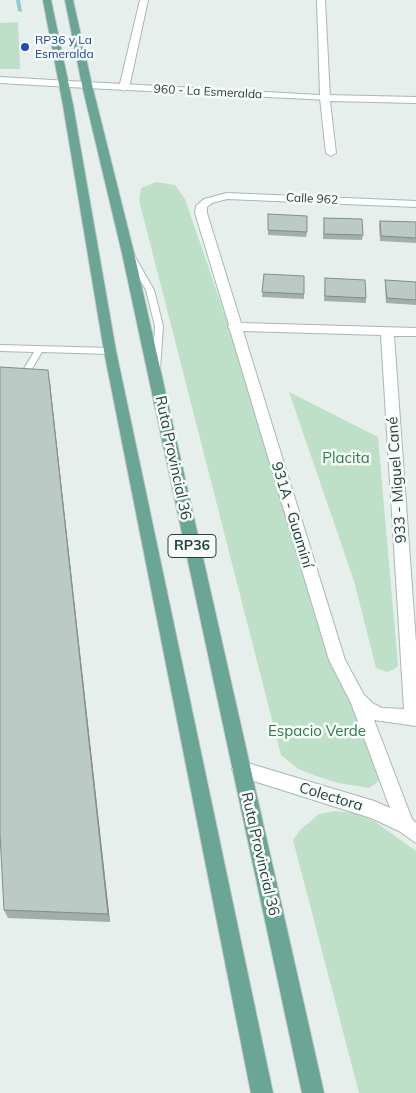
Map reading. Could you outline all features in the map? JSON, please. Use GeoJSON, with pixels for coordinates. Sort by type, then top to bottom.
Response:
{"type":"FeatureCollection","features":[{"type":"Feature","properties":{"kind":"main road","name":"RP36"},"geometry":{"type":"LineString","coordinates":[[47,0],[62,83],[68,105],[110,351],[262,1093]]}},
{"type":"Feature","properties":{"kind":"main road","name":"Ruta Provincial 36"},"geometry":{"type":"LineString","coordinates":[[69,0],[87,85],[128,253],[313,1093]]}},
{"type":"Feature","properties":{"kind":"street"},"geometry":{"type":"LineString","coordinates":[[124,88],[144,0]]}},
{"type":"Feature","properties":{"kind":"street"},"geometry":{"type":"LineString","coordinates":[[321,0],[325,98],[331,153]]}},
{"type":"Feature","properties":{"kind":"street","name":"960 - La Esmeralda"},"geometry":{"type":"LineString","coordinates":[[0,80],[325,98],[416,100]]}},
{"type":"Feature","properties":{"kind":"street","name":"Calle 962"},"geometry":{"type":"LineString","coordinates":[[208,201],[227,196],[416,204]]}},
{"type":"Feature","properties":{"kind":"street","name":"931A - Guaminí"},"geometry":{"type":"LineString","coordinates":[[208,201],[202,206],[201,213],[337,660],[358,700],[410,830]]}},
{"type":"Feature","properties":{"kind":"street"},"geometry":{"type":"LineString","coordinates":[[234,326],[416,332]]}},
{"type":"Feature","properties":{"kind":"street","name":"933 - Miguel Cané"},"geometry":{"type":"LineString","coordinates":[[387,331],[415,718]]}},
{"type":"Feature","properties":{"kind":"street"},"geometry":{"type":"LineString","coordinates":[[358,700],[368,709],[380,715],[415,718]]}},
{"type":"Feature","properties":{"kind":"street","name":"Colectora"},"geometry":{"type":"LineString","coordinates":[[241,769],[374,810],[410,830]]}},
{"type":"Feature","properties":{"kind":"lane"},"geometry":{"type":"LineString","coordinates":[[0,348],[110,351]]}},
{"type":"Feature","properties":{"kind":"lane"},"geometry":{"type":"LineString","coordinates":[[19,395],[18,386],[40,349]]}},
{"type":"Feature","properties":{"kind":"green space"},"geometry":{"type":"Polygon","coordinates":[[[18,22],[20,69],[0,69],[0,23],[18,22]]]}},
{"type":"Feature","properties":{"kind":"green space","name":"Espacio Verde"},"geometry":{"type":"Polygon","coordinates":[[[156,182],[175,185],[185,199],[229,327],[327,656],[350,701],[380,780],[369,788],[338,783],[319,777],[298,769],[281,755],[139,200],[141,188],[156,182]]]}},
{"type":"Feature","properties":{"kind":"green space","name":"Placita"},"geometry":{"type":"Polygon","coordinates":[[[289,392],[378,437],[398,666],[393,670],[387,672],[376,668],[354,581],[289,392]]]}},
{"type":"Feature","properties":{"kind":"green space"},"geometry":{"type":"Polygon","coordinates":[[[335,811],[354,813],[374,821],[416,851],[416,1093],[359,1093],[293,840],[300,830],[319,814],[335,811]]]}},
{"type":"Feature","properties":{"kind":"building"},"geometry":{"type":"Polygon","coordinates":[[[268,214],[307,216],[307,232],[268,230],[268,214]]]}},
{"type":"Feature","properties":{"kind":"building"},"geometry":{"type":"Polygon","coordinates":[[[324,218],[362,219],[363,235],[324,234],[324,218]]]}},
{"type":"Feature","properties":{"kind":"building"},"geometry":{"type":"Polygon","coordinates":[[[380,221],[416,222],[416,238],[381,236],[380,221]]]}},
{"type":"Feature","properties":{"kind":"building"},"geometry":{"type":"Polygon","coordinates":[[[264,274],[304,276],[304,294],[262,292],[264,274]]]}},
{"type":"Feature","properties":{"kind":"building"},"geometry":{"type":"Polygon","coordinates":[[[325,278],[365,280],[366,298],[325,296],[325,278]]]}},
{"type":"Feature","properties":{"kind":"building"},"geometry":{"type":"Polygon","coordinates":[[[385,280],[416,282],[416,300],[387,298],[385,280]]]}},
{"type":"Feature","properties":{"kind":"building"},"geometry":{"type":"Polygon","coordinates":[[[0,367],[48,370],[108,914],[4,910],[0,834],[0,367]]]}},
{"type":"Feature","properties":{"kind":"waterway"},"geometry":{"type":"LineString","coordinates":[[18,0],[20,11]]}},
{"type":"Feature","properties":{"kind":"place","name":"RP36 y La Esmeralda"},"geometry":{"type":"Point","coordinates":[25,47]}}]}
